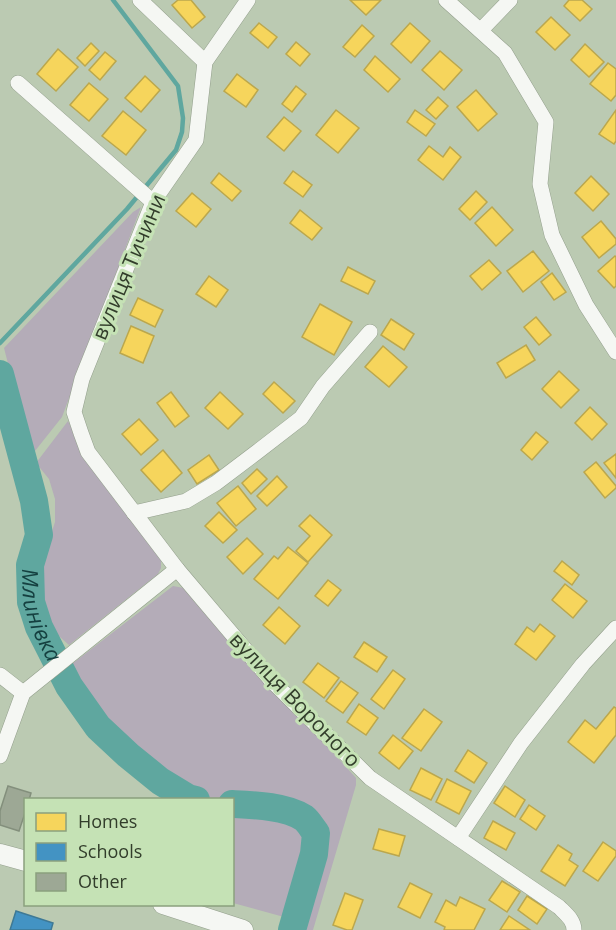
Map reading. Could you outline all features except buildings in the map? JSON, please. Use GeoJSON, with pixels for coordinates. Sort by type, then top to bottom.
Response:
{"type":"FeatureCollection","features":[{"type":"Feature","properties":{"kind":"main road"},"geometry":{"type":"LineString","coordinates":[[0,854],[24,860]]}},
{"type":"Feature","properties":{"kind":"main road"},"geometry":{"type":"LineString","coordinates":[[169,906],[243,930]]}},
{"type":"Feature","properties":{"kind":"street"},"geometry":{"type":"LineString","coordinates":[[140,0],[204,62]]}},
{"type":"Feature","properties":{"kind":"street","name":"вулиця Тичини"},"geometry":{"type":"LineString","coordinates":[[74,412],[82,380],[150,199],[196,140],[204,62],[248,0]]}},
{"type":"Feature","properties":{"kind":"street"},"geometry":{"type":"LineString","coordinates":[[446,0],[505,53],[546,122],[540,184],[552,235],[586,305],[616,352]]}},
{"type":"Feature","properties":{"kind":"street"},"geometry":{"type":"LineString","coordinates":[[481,30],[510,0]]}},
{"type":"Feature","properties":{"kind":"street"},"geometry":{"type":"LineString","coordinates":[[18,83],[150,199]]}},
{"type":"Feature","properties":{"kind":"street"},"geometry":{"type":"LineString","coordinates":[[134,513],[186,501],[216,483],[301,418],[323,386],[370,332]]}},
{"type":"Feature","properties":{"kind":"street","name":"вулиця Вороного"},"geometry":{"type":"LineString","coordinates":[[74,412],[88,452],[177,569],[271,680],[370,778],[559,907],[569,917],[574,930]]}},
{"type":"Feature","properties":{"kind":"street"},"geometry":{"type":"LineString","coordinates":[[0,756],[23,693],[177,569]]}},
{"type":"Feature","properties":{"kind":"street"},"geometry":{"type":"LineString","coordinates":[[458,838],[521,743],[583,664],[616,628]]}},
{"type":"Feature","properties":{"kind":"street"},"geometry":{"type":"LineString","coordinates":[[0,675],[23,693]]}},
{"type":"Feature","properties":{"kind":"shaded area"},"geometry":{"type":"Polygon","coordinates":[[[141,207],[62,417],[31,456],[19,407],[13,403],[11,391],[14,387],[4,348],[133,212],[141,207]]]}},
{"type":"Feature","properties":{"kind":"shaded area"},"geometry":{"type":"Polygon","coordinates":[[[68,421],[86,459],[161,558],[161,568],[158,574],[69,645],[51,629],[39,608],[44,556],[55,522],[55,499],[49,479],[36,463],[68,421]]]}},
{"type":"Feature","properties":{"kind":"shaded area"},"geometry":{"type":"Polygon","coordinates":[[[173,586],[184,588],[356,778],[356,785],[313,930],[297,928],[320,839],[317,825],[305,812],[286,806],[236,798],[204,798],[167,779],[114,734],[88,701],[68,667],[173,586]]]}},
{"type":"Feature","properties":{"kind":"shaded area"},"geometry":{"type":"Polygon","coordinates":[[[234,808],[262,810],[303,822],[311,833],[310,852],[295,907],[284,917],[234,903],[234,808]]]}},
{"type":"Feature","properties":{"kind":"waterway"},"geometry":{"type":"LineString","coordinates":[[0,343],[127,209],[176,150],[182,132],[183,118],[178,86],[113,0]]}},
{"type":"Feature","properties":{"kind":"waterway","name":"Млинівка"},"geometry":{"type":"LineString","coordinates":[[0,374],[34,501],[39,535],[30,565],[31,602],[39,627],[69,686],[98,727],[160,781],[188,798]]}},
{"type":"Feature","properties":{"kind":"waterway","name":"Млинівка"},"geometry":{"type":"LineString","coordinates":[[234,804],[269,807],[297,814],[304,818],[316,833],[314,854],[292,930]]}}]}
